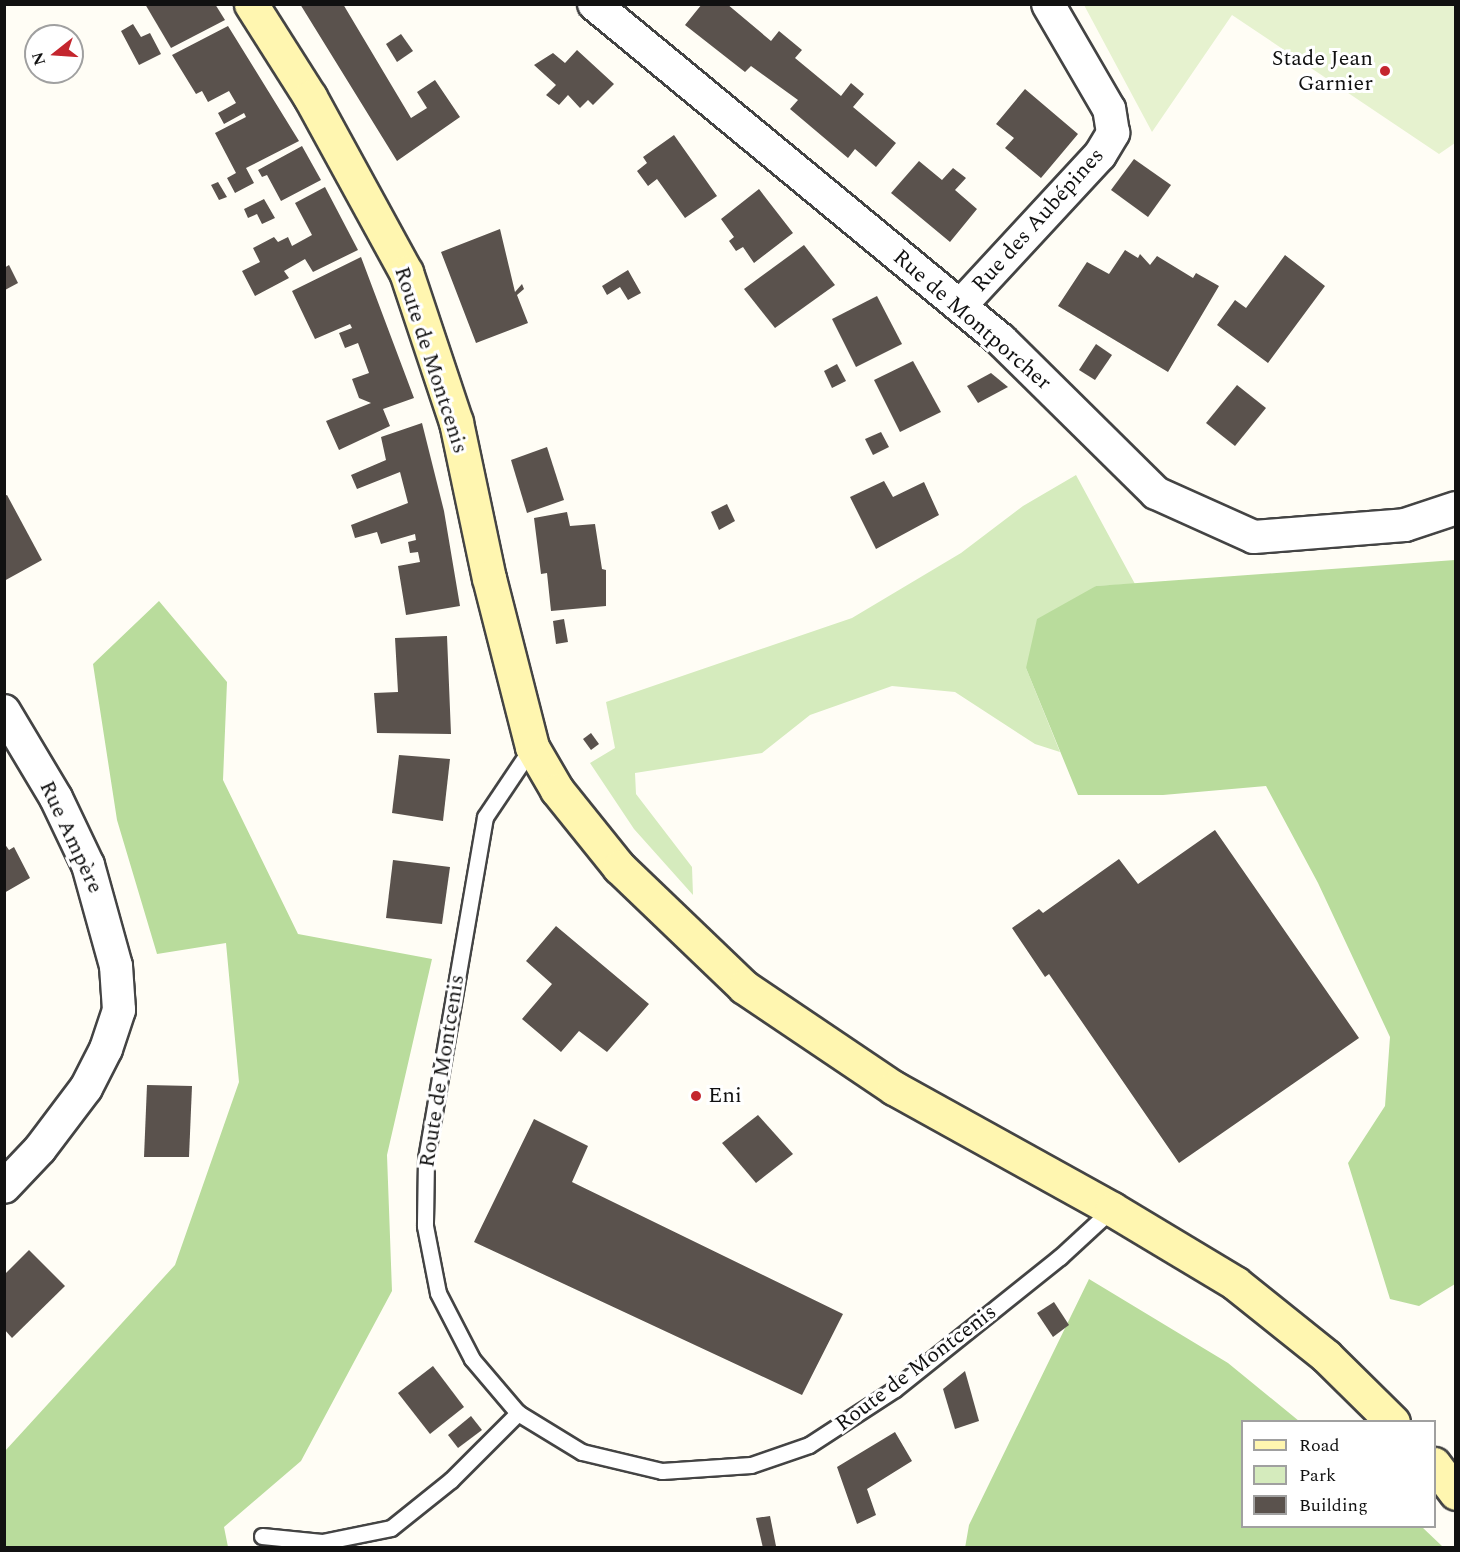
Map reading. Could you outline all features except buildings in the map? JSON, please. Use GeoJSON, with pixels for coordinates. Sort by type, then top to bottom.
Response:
{"type":"FeatureCollection","features":[{"type":"Feature","properties":{"kind":"main road","name":"Route de Montcenis"},"geometry":{"type":"LineString","coordinates":[[251,4],[310,97],[406,272],[456,422],[489,578],[532,747],[557,789],[619,867],[744,987],[894,1088],[1112,1209],[1235,1283],[1326,1356],[1391,1420]]}},
{"type":"Feature","properties":{"kind":"main road"},"geometry":{"type":"LineString","coordinates":[[1436,1467],[1455,1493]]}},
{"type":"Feature","properties":{"kind":"street","name":"Rue de Montporcher"},"geometry":{"type":"LineString","coordinates":[[594,4],[1001,340],[1156,493],[1254,537],[1405,525],[1453,511]]}},
{"type":"Feature","properties":{"kind":"street","name":"Rue des Aubépines"},"geometry":{"type":"LineString","coordinates":[[960,306],[1100,155],[1113,133],[1109,109],[1048,4]]}},
{"type":"Feature","properties":{"kind":"street","name":"Rue Ampère"},"geometry":{"type":"LineString","coordinates":[[4,711],[56,798],[88,865],[117,966],[119,1010],[106,1049],[86,1088],[40,1149],[4,1187]]}},
{"type":"Feature","properties":{"kind":"lane","name":"Route de Montcenis"},"geometry":{"type":"LineString","coordinates":[[532,747],[485,817],[426,1159],[425,1226],[438,1293],[472,1359],[518,1413],[582,1452],[662,1471],[751,1465],[809,1445],[895,1389],[1060,1257],[1112,1209]]}},
{"type":"Feature","properties":{"kind":"lane"},"geometry":{"type":"LineString","coordinates":[[262,1536],[322,1542],[391,1528],[451,1480],[518,1413]]}},
{"type":"Feature","properties":{"kind":"green space","name":"Stade Jean Garnier"},"geometry":{"type":"Polygon","coordinates":[[[1084,5],[1455,5],[1455,143],[1439,154],[1232,15],[1152,132],[1084,5]]]}},
{"type":"Feature","properties":{"kind":"green space"},"geometry":{"type":"Polygon","coordinates":[[[1076,475],[1135,584],[1096,586],[1026,668],[1060,752],[1035,744],[955,692],[892,686],[810,715],[762,753],[635,773],[636,794],[692,867],[693,895],[634,829],[590,763],[615,748],[606,702],[852,618],[961,553],[1023,506],[1076,475]]]}},
{"type":"Feature","properties":{"kind":"green space"},"geometry":{"type":"Polygon","coordinates":[[[1455,560],[1455,1284],[1419,1306],[1390,1299],[1348,1163],[1385,1106],[1390,1037],[1318,883],[1266,786],[1163,795],[1078,795],[1026,668],[1037,619],[1096,586],[1455,560]]]}},
{"type":"Feature","properties":{"kind":"green space"},"geometry":{"type":"Polygon","coordinates":[[[159,601],[227,682],[223,780],[298,934],[432,959],[387,1155],[392,1291],[301,1461],[224,1527],[228,1547],[5,1547],[5,1451],[175,1265],[239,1082],[226,943],[157,954],[117,820],[93,664],[159,601]]]}},
{"type":"Feature","properties":{"kind":"green space"},"geometry":{"type":"Polygon","coordinates":[[[1089,1279],[1228,1363],[1298,1420],[1241,1420],[1241,1528],[1423,1528],[1443,1547],[965,1548],[969,1525],[1089,1279]]]}},
{"type":"Feature","properties":{"kind":"place","name":"Stade Jean Garnier"},"geometry":{"type":"Point","coordinates":[1385,71]}},
{"type":"Feature","properties":{"kind":"place","name":"Eni"},"geometry":{"type":"Point","coordinates":[696,1096]}}]}
